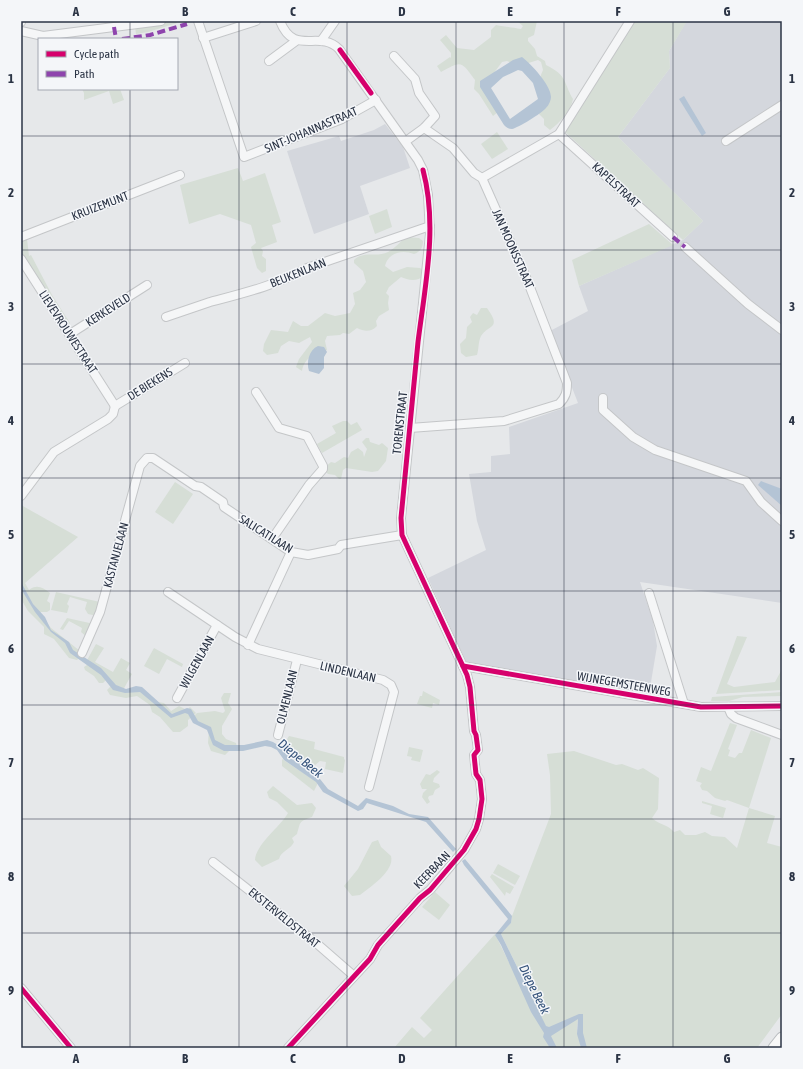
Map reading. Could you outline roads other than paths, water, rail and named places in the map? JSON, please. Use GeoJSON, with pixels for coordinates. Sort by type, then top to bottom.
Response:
{"type":"FeatureCollection","features":[{"type":"Feature","properties":{"kind":"highway"},"geometry":{"type":"LineString","coordinates":[[774,1048],[782,1038]]}},
{"type":"Feature","properties":{"kind":"street"},"geometry":{"type":"LineString","coordinates":[[21,31],[43,36],[161,21]]}},
{"type":"Feature","properties":{"kind":"street"},"geometry":{"type":"LineString","coordinates":[[198,21],[203,38],[256,21]]}},
{"type":"Feature","properties":{"kind":"street"},"geometry":{"type":"LineString","coordinates":[[280,21],[288,35],[296,40],[322,41],[335,21]]}},
{"type":"Feature","properties":{"kind":"street"},"geometry":{"type":"LineString","coordinates":[[482,178],[559,134],[630,21]]}},
{"type":"Feature","properties":{"kind":"street","name":"SINT-JOHANNASTRAAT"},"geometry":{"type":"LineString","coordinates":[[203,38],[244,157],[342,119],[376,100]]}},
{"type":"Feature","properties":{"kind":"street"},"geometry":{"type":"LineString","coordinates":[[269,61],[296,40]]}},
{"type":"Feature","properties":{"kind":"street","name":"TORENSTRAAT"},"geometry":{"type":"LineString","coordinates":[[322,41],[332,43],[339,49],[406,141],[418,160],[426,180],[430,226],[401,518],[402,535],[463,666]]}},
{"type":"Feature","properties":{"kind":"street"},"geometry":{"type":"LineString","coordinates":[[394,56],[415,80],[419,93],[434,116],[424,128],[406,141]]}},
{"type":"Feature","properties":{"kind":"street"},"geometry":{"type":"LineString","coordinates":[[726,141],[782,105]]}},
{"type":"Feature","properties":{"kind":"street","name":"JAN MOONSSTRAAT"},"geometry":{"type":"LineString","coordinates":[[410,428],[504,421],[559,404],[565,399],[567,392],[567,383],[532,290],[482,178],[474,173],[452,148],[424,128]]}},
{"type":"Feature","properties":{"kind":"street","name":"KAPELSTRAAT"},"geometry":{"type":"LineString","coordinates":[[559,134],[673,237]]}},
{"type":"Feature","properties":{"kind":"street","name":"KRUIZEMUNT"},"geometry":{"type":"LineString","coordinates":[[21,237],[180,175]]}},
{"type":"Feature","properties":{"kind":"street","name":"BEUKENLAAN"},"geometry":{"type":"LineString","coordinates":[[166,317],[238,296],[289,278],[307,268],[430,226]]}},
{"type":"Feature","properties":{"kind":"street"},"geometry":{"type":"LineString","coordinates":[[685,247],[748,304],[782,330]]}},
{"type":"Feature","properties":{"kind":"street","name":"LIEVEVROUWESTRAAT"},"geometry":{"type":"LineString","coordinates":[[21,259],[115,406]]}},
{"type":"Feature","properties":{"kind":"street","name":"KERKEVELD"},"geometry":{"type":"LineString","coordinates":[[70,334],[147,285]]}},
{"type":"Feature","properties":{"kind":"street","name":"DE BIEKENS"},"geometry":{"type":"LineString","coordinates":[[115,406],[185,363]]}},
{"type":"Feature","properties":{"kind":"street"},"geometry":{"type":"LineString","coordinates":[[256,392],[279,428],[307,436],[323,466],[272,539]]}},
{"type":"Feature","properties":{"kind":"street"},"geometry":{"type":"LineString","coordinates":[[603,398],[603,410],[633,437],[655,450],[746,481],[761,502],[782,521]]}},
{"type":"Feature","properties":{"kind":"street"},"geometry":{"type":"LineString","coordinates":[[21,496],[48,458],[108,419],[113,414],[115,406]]}},
{"type":"Feature","properties":{"kind":"street","name":"SALICATILAAN"},"geometry":{"type":"LineString","coordinates":[[147,458],[153,458],[195,486],[201,487],[223,502],[224,507],[291,552],[308,555],[338,549],[341,545],[402,535]]}},
{"type":"Feature","properties":{"kind":"street","name":"KASTANJELAAN"},"geometry":{"type":"LineString","coordinates":[[82,653],[98,621],[140,466],[147,458]]}},
{"type":"Feature","properties":{"kind":"street"},"geometry":{"type":"LineString","coordinates":[[248,645],[291,552]]}},
{"type":"Feature","properties":{"kind":"street","name":"LINDENLAAN"},"geometry":{"type":"LineString","coordinates":[[168,592],[248,645],[297,660],[383,680],[393,688],[394,692],[369,787]]}},
{"type":"Feature","properties":{"kind":"street","name":"WIJNEGEMSTEENWEG"},"geometry":{"type":"LineString","coordinates":[[649,593],[684,704]]}},
{"type":"Feature","properties":{"kind":"street","name":"WILGENLAAN"},"geometry":{"type":"LineString","coordinates":[[177,698],[217,625]]}},
{"type":"Feature","properties":{"kind":"street","name":"OLMENLAAN"},"geometry":{"type":"LineString","coordinates":[[278,735],[297,660]]}},
{"type":"Feature","properties":{"kind":"street","name":"WIJNEGEMSTEENWEG"},"geometry":{"type":"LineString","coordinates":[[463,666],[704,707],[782,706]]}},
{"type":"Feature","properties":{"kind":"street","name":"KEERBAAN"},"geometry":{"type":"LineString","coordinates":[[288,1048],[370,959],[378,945],[420,898],[430,890],[464,850],[476,830],[482,799],[480,780],[476,774],[474,756],[478,750],[470,687],[463,666]]}},
{"type":"Feature","properties":{"kind":"street"},"geometry":{"type":"LineString","coordinates":[[728,706],[731,714],[736,718],[782,736]]}},
{"type":"Feature","properties":{"kind":"street","name":"EKSTERVELDSTRAAT"},"geometry":{"type":"LineString","coordinates":[[213,862],[315,942],[354,976]]}},
{"type":"Feature","properties":{"kind":"street"},"geometry":{"type":"LineString","coordinates":[[21,988],[71,1048]]}},
{"type":"Feature","properties":{"kind":"water"},"geometry":{"type":"Polygon","coordinates":[[[522,57],[540,75],[548,87],[551,97],[549,104],[544,110],[535,117],[512,129],[504,125],[480,87],[480,81],[513,60],[522,57]],[[518,70],[503,77],[491,88],[510,119],[538,99],[533,83],[522,71],[518,70]]]}},
{"type":"Feature","properties":{"kind":"water"},"geometry":{"type":"Polygon","coordinates":[[[684,96],[706,133],[702,136],[679,99],[684,96]]]}},
{"type":"Feature","properties":{"kind":"water"},"geometry":{"type":"Polygon","coordinates":[[[318,346],[324,347],[327,352],[324,357],[324,368],[319,374],[309,371],[308,364],[310,353],[318,346]]]}},
{"type":"Feature","properties":{"kind":"water"},"geometry":{"type":"Polygon","coordinates":[[[761,481],[782,489],[782,506],[758,485],[761,481]]]}},
{"type":"Feature","properties":{"kind":"water"},"geometry":{"type":"Polygon","coordinates":[[[21,582],[33,604],[45,617],[51,630],[69,642],[73,650],[101,668],[116,685],[126,689],[136,686],[142,687],[172,714],[187,708],[191,709],[198,721],[211,727],[215,740],[225,745],[244,745],[267,740],[273,742],[281,747],[290,758],[307,768],[320,779],[328,789],[358,806],[366,798],[393,806],[409,814],[428,817],[456,849],[453,852],[426,822],[367,803],[363,809],[358,811],[323,792],[316,782],[284,760],[277,750],[271,747],[265,746],[243,751],[224,751],[213,745],[207,730],[193,723],[188,714],[185,713],[171,718],[140,692],[125,693],[113,690],[101,675],[70,653],[65,643],[51,632],[35,612],[21,589],[21,582]]]}},
{"type":"Feature","properties":{"kind":"water"},"geometry":{"type":"Polygon","coordinates":[[[465,859],[512,916],[511,923],[501,934],[546,1026],[549,1027],[579,1014],[583,1014],[583,1033],[587,1048],[581,1048],[577,1034],[578,1019],[551,1036],[557,1048],[550,1048],[543,1037],[544,1033],[531,1012],[495,935],[508,919],[464,865],[462,861],[465,859]]]}},
{"type":"Feature","properties":{"kind":"water label","name":"Diepe Beek"},"geometry":{"type":"Point","coordinates":[301,758]}},
{"type":"Feature","properties":{"kind":"water label","name":"Diepe Beek"},"geometry":{"type":"Point","coordinates":[535,989]}}]}
